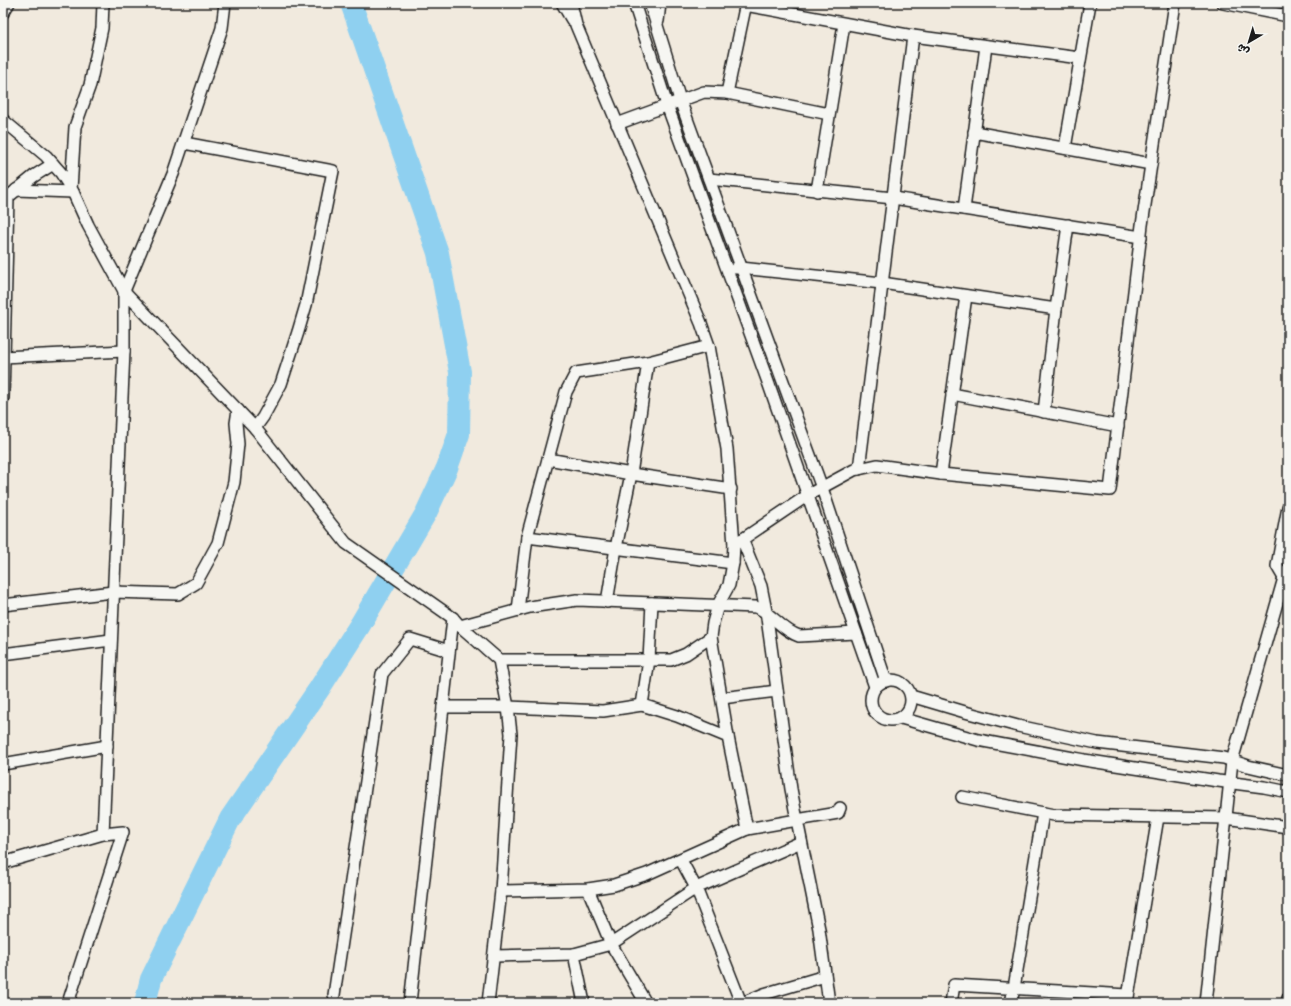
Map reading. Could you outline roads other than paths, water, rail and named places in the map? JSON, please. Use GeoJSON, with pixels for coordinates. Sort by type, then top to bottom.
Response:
{"type":"FeatureCollection","features":[{"type":"Feature","properties":{"kind":"street"},"geometry":{"type":"LineString","coordinates":[[3,13],[9,3]]}},
{"type":"Feature","properties":{"kind":"street"},"geometry":{"type":"LineString","coordinates":[[72,191],[75,127],[90,85],[102,28],[103,3]]}},
{"type":"Feature","properties":{"kind":"street"},"geometry":{"type":"LineString","coordinates":[[103,834],[124,351],[124,291],[173,174],[184,143],[222,28],[225,3]]}},
{"type":"Feature","properties":{"kind":"street"},"geometry":{"type":"LineString","coordinates":[[562,3],[567,14],[576,25]]}},
{"type":"Feature","properties":{"kind":"street"},"geometry":{"type":"LineString","coordinates":[[571,3],[576,25],[702,323],[709,346],[727,449],[738,542],[761,586],[766,611],[791,790],[818,929],[829,1003]]}},
{"type":"Feature","properties":{"kind":"street"},"geometry":{"type":"LineString","coordinates":[[634,3],[667,105],[768,382],[876,687]]}},
{"type":"Feature","properties":{"kind":"street"},"geometry":{"type":"LineString","coordinates":[[650,3],[680,100],[822,488],[886,681]]}},
{"type":"Feature","properties":{"kind":"street"},"geometry":{"type":"LineString","coordinates":[[658,28],[660,3]]}},
{"type":"Feature","properties":{"kind":"street"},"geometry":{"type":"LineString","coordinates":[[1064,148],[1090,3]]}},
{"type":"Feature","properties":{"kind":"street"},"geometry":{"type":"LineString","coordinates":[[747,829],[728,738],[711,637],[718,605],[729,585],[738,542],[808,495],[854,470],[877,465],[941,474],[1110,490],[1141,237],[1175,3]]}},
{"type":"Feature","properties":{"kind":"street"},"geometry":{"type":"LineString","coordinates":[[1223,3],[1288,16]]}},
{"type":"Feature","properties":{"kind":"street"},"geometry":{"type":"LineString","coordinates":[[727,93],[746,4],[913,36],[1080,58]]}},
{"type":"Feature","properties":{"kind":"street"},"geometry":{"type":"LineString","coordinates":[[817,191],[844,24]]}},
{"type":"Feature","properties":{"kind":"street"},"geometry":{"type":"LineString","coordinates":[[859,469],[913,36]]}},
{"type":"Feature","properties":{"kind":"street"},"geometry":{"type":"LineString","coordinates":[[964,209],[986,46]]}},
{"type":"Feature","properties":{"kind":"street"},"geometry":{"type":"LineString","coordinates":[[617,124],[704,92],[727,93],[829,114]]}},
{"type":"Feature","properties":{"kind":"street"},"geometry":{"type":"LineString","coordinates":[[4,120],[38,148],[61,173],[72,191],[88,225],[124,291],[255,428],[346,543],[452,619],[499,660],[508,707],[511,734],[502,891],[488,1003]]}},
{"type":"Feature","properties":{"kind":"street"},"geometry":{"type":"LineString","coordinates":[[974,132],[1151,164]]}},
{"type":"Feature","properties":{"kind":"street"},"geometry":{"type":"LineString","coordinates":[[184,143],[333,171],[306,305],[298,332],[281,384],[263,417],[255,428]]}},
{"type":"Feature","properties":{"kind":"street"},"geometry":{"type":"LineString","coordinates":[[3,398],[5,217],[9,196],[34,176],[54,164]]}},
{"type":"Feature","properties":{"kind":"street"},"geometry":{"type":"LineString","coordinates":[[709,179],[893,198],[1141,237]]}},
{"type":"Feature","properties":{"kind":"street"},"geometry":{"type":"LineString","coordinates":[[9,196],[72,191]]}},
{"type":"Feature","properties":{"kind":"street"},"geometry":{"type":"LineString","coordinates":[[1044,412],[1056,309],[1068,225]]}},
{"type":"Feature","properties":{"kind":"street"},"geometry":{"type":"LineString","coordinates":[[727,269],[742,268],[882,283],[1056,309]]}},
{"type":"Feature","properties":{"kind":"street"},"geometry":{"type":"LineString","coordinates":[[941,474],[966,296]]}},
{"type":"Feature","properties":{"kind":"street"},"geometry":{"type":"LineString","coordinates":[[518,610],[527,536],[566,392],[576,373],[648,362],[709,346]]}},
{"type":"Feature","properties":{"kind":"street"},"geometry":{"type":"LineString","coordinates":[[4,357],[124,351]]}},
{"type":"Feature","properties":{"kind":"street"},"geometry":{"type":"LineString","coordinates":[[607,602],[631,474],[648,362]]}},
{"type":"Feature","properties":{"kind":"street"},"geometry":{"type":"LineString","coordinates":[[952,394],[1118,426]]}},
{"type":"Feature","properties":{"kind":"street"},"geometry":{"type":"LineString","coordinates":[[3,605],[113,592],[178,594],[196,583],[218,542],[234,482],[238,444],[236,423],[238,410]]}},
{"type":"Feature","properties":{"kind":"street"},"geometry":{"type":"LineString","coordinates":[[548,459],[631,474],[731,489]]}},
{"type":"Feature","properties":{"kind":"street"},"geometry":{"type":"LineString","coordinates":[[1206,1003],[1232,761],[1287,576],[1277,566],[1288,507]]}},
{"type":"Feature","properties":{"kind":"street"},"geometry":{"type":"LineString","coordinates":[[527,536],[733,563]]}},
{"type":"Feature","properties":{"kind":"street"},"geometry":{"type":"LineString","coordinates":[[452,619],[577,600],[756,607],[766,611],[790,633],[798,636],[856,633]]}},
{"type":"Feature","properties":{"kind":"street"},"geometry":{"type":"LineString","coordinates":[[642,704],[649,660],[652,603]]}},
{"type":"Feature","properties":{"kind":"street"},"geometry":{"type":"LineString","coordinates":[[410,1003],[452,619]]}},
{"type":"Feature","properties":{"kind":"street"},"geometry":{"type":"LineString","coordinates":[[499,660],[671,660],[686,654],[711,637]]}},
{"type":"Feature","properties":{"kind":"street"},"geometry":{"type":"LineString","coordinates":[[334,995],[382,674],[410,639],[449,651]]}},
{"type":"Feature","properties":{"kind":"street"},"geometry":{"type":"LineString","coordinates":[[3,654],[111,640]]}},
{"type":"Feature","properties":{"kind":"street"},"geometry":{"type":"LineString","coordinates":[[892,680],[904,685],[911,696],[910,708],[906,714],[901,718],[889,721],[883,719],[873,711],[870,699],[876,687],[886,681],[892,680]]}},
{"type":"Feature","properties":{"kind":"street"},"geometry":{"type":"LineString","coordinates":[[722,698],[777,691]]}},
{"type":"Feature","properties":{"kind":"street"},"geometry":{"type":"LineString","coordinates":[[911,696],[1018,726],[1097,743],[1224,758],[1248,766],[1288,775]]}},
{"type":"Feature","properties":{"kind":"street"},"geometry":{"type":"LineString","coordinates":[[443,707],[508,707],[603,711],[642,704],[684,719],[728,738]]}},
{"type":"Feature","properties":{"kind":"street"},"geometry":{"type":"LineString","coordinates":[[901,718],[978,740],[1084,760],[1264,787],[1288,792]]}},
{"type":"Feature","properties":{"kind":"street"},"geometry":{"type":"LineString","coordinates":[[3,764],[106,746]]}},
{"type":"Feature","properties":{"kind":"street"},"geometry":{"type":"LineString","coordinates":[[962,797],[1054,815],[1226,818],[1288,827]]}},
{"type":"Feature","properties":{"kind":"street"},"geometry":{"type":"LineString","coordinates":[[502,891],[588,889],[614,886],[681,860],[747,829],[838,813],[840,808]]}},
{"type":"Feature","properties":{"kind":"street"},"geometry":{"type":"LineString","coordinates":[[1011,1003],[1043,813]]}},
{"type":"Feature","properties":{"kind":"street"},"geometry":{"type":"LineString","coordinates":[[951,1003],[954,985],[1014,988],[1128,999],[1158,817]]}},
{"type":"Feature","properties":{"kind":"street"},"geometry":{"type":"LineString","coordinates":[[3,864],[103,834],[123,832],[68,1003]]}},
{"type":"Feature","properties":{"kind":"street"},"geometry":{"type":"LineString","coordinates":[[494,956],[574,954],[611,944],[696,888],[801,842]]}},
{"type":"Feature","properties":{"kind":"street"},"geometry":{"type":"LineString","coordinates":[[681,860],[696,888],[742,1003],[764,994],[825,976]]}},
{"type":"Feature","properties":{"kind":"street"},"geometry":{"type":"LineString","coordinates":[[588,889],[611,944],[646,1003]]}},
{"type":"Feature","properties":{"kind":"street"},"geometry":{"type":"LineString","coordinates":[[574,954],[584,1003]]}},
{"type":"Feature","properties":{"kind":"street"},"geometry":{"type":"LineString","coordinates":[[1288,998],[1288,1003]]}},
{"type":"Feature","properties":{"kind":"waterway"},"geometry":{"type":"LineString","coordinates":[[145,1003],[151,979],[230,819],[319,689],[360,625],[426,513],[447,468],[459,434],[460,372],[438,253],[351,3]]}}]}
